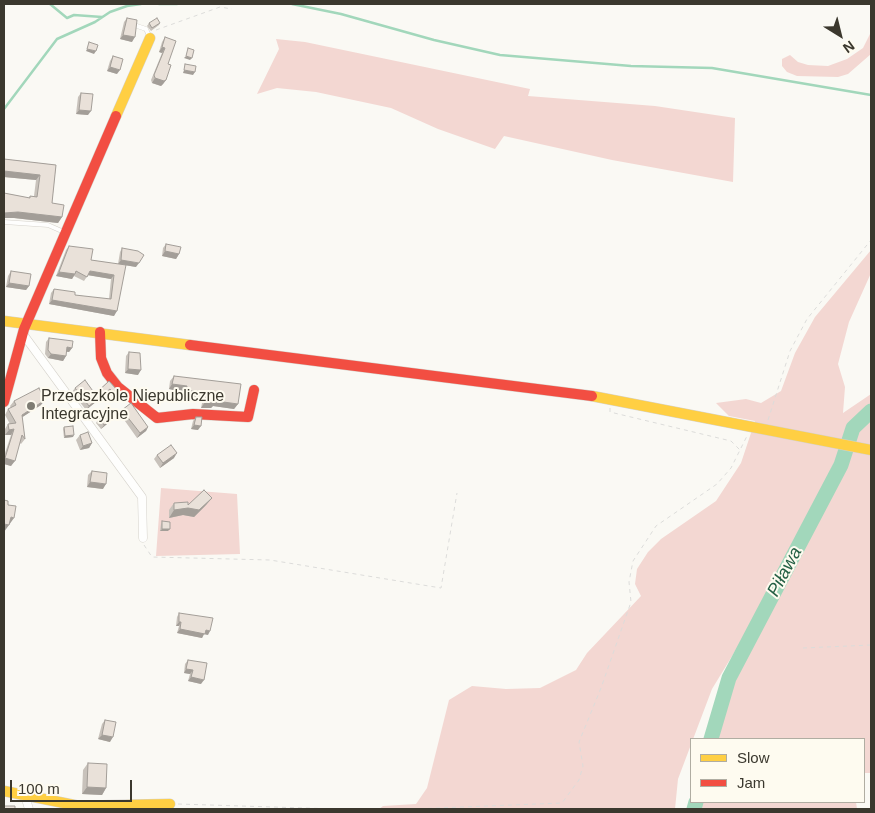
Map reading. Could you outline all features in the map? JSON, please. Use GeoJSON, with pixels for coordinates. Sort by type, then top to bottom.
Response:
{"type":"FeatureCollection","features":[{"type":"Feature","properties":{"kind":"main road"},"geometry":{"type":"LineString","coordinates":[[4,402],[25,329],[64,232],[149,36]]}},
{"type":"Feature","properties":{"kind":"main road"},"geometry":{"type":"LineString","coordinates":[[4,321],[25,329],[100,332],[609,398],[871,450]]}},
{"type":"Feature","properties":{"kind":"main road"},"geometry":{"type":"LineString","coordinates":[[100,332],[101,358],[107,374],[118,387],[157,418],[193,414],[248,418],[254,390]]}},
{"type":"Feature","properties":{"kind":"main road"},"geometry":{"type":"LineString","coordinates":[[4,791],[93,807],[170,804]]}},
{"type":"Feature","properties":{"kind":"street"},"geometry":{"type":"LineString","coordinates":[[25,329],[142,497],[143,538]]}},
{"type":"Feature","properties":{"kind":"street"},"geometry":{"type":"LineString","coordinates":[[25,796],[29,809]]}},
{"type":"Feature","properties":{"kind":"lane"},"geometry":{"type":"LineString","coordinates":[[136,26],[146,29],[149,36]]}},
{"type":"Feature","properties":{"kind":"lane"},"geometry":{"type":"LineString","coordinates":[[4,222],[48,225],[64,232]]}},
{"type":"Feature","properties":{"kind":"path"},"geometry":{"type":"LineString","coordinates":[[149,36],[181,20],[220,7],[232,9]]}},
{"type":"Feature","properties":{"kind":"path"},"geometry":{"type":"LineString","coordinates":[[764,430],[790,352],[807,320],[871,240]]}},
{"type":"Feature","properties":{"kind":"path"},"geometry":{"type":"LineString","coordinates":[[609,398],[610,412],[731,441],[741,451]]}},
{"type":"Feature","properties":{"kind":"path"},"geometry":{"type":"LineString","coordinates":[[412,809],[562,803],[579,780],[583,766],[580,742],[631,602],[629,582],[634,561],[656,526],[718,484],[731,468],[741,451],[750,427]]}},
{"type":"Feature","properties":{"kind":"path"},"geometry":{"type":"LineString","coordinates":[[143,538],[145,547],[152,557],[270,560],[441,588],[457,493]]}},
{"type":"Feature","properties":{"kind":"path"},"geometry":{"type":"LineString","coordinates":[[803,648],[871,645]]}},
{"type":"Feature","properties":{"kind":"path"},"geometry":{"type":"LineString","coordinates":[[170,804],[336,809]]}},
{"type":"Feature","properties":{"kind":"shaded area"},"geometry":{"type":"Polygon","coordinates":[[[871,32],[871,54],[848,74],[838,77],[797,76],[787,72],[782,66],[782,59],[790,55],[798,62],[808,65],[828,66],[847,59],[863,48],[871,32]]]}},
{"type":"Feature","properties":{"kind":"shaded area"},"geometry":{"type":"Polygon","coordinates":[[[276,39],[305,42],[530,89],[528,96],[655,106],[735,118],[733,182],[612,160],[504,136],[495,149],[438,129],[391,108],[316,92],[277,88],[257,94],[279,49],[276,39]]]}},
{"type":"Feature","properties":{"kind":"shaded area"},"geometry":{"type":"Polygon","coordinates":[[[871,250],[871,273],[849,322],[838,364],[845,387],[843,413],[871,394],[871,773],[865,773],[865,738],[711,738],[729,678],[841,465],[834,463],[784,562],[740,643],[712,689],[693,738],[690,738],[690,747],[678,779],[675,809],[379,809],[383,806],[416,804],[427,788],[449,700],[472,686],[506,689],[540,688],[576,670],[587,653],[641,596],[635,584],[637,569],[648,552],[661,539],[716,501],[741,463],[755,421],[729,416],[716,403],[746,399],[761,403],[781,391],[795,353],[815,317],[871,250]]]}},
{"type":"Feature","properties":{"kind":"shaded area"},"geometry":{"type":"Polygon","coordinates":[[[161,488],[237,494],[240,554],[156,556],[161,488]]]}},
{"type":"Feature","properties":{"kind":"shaded area"},"geometry":{"type":"Polygon","coordinates":[[[696,803],[856,803],[857,809],[694,809],[696,803]]]}},
{"type":"Feature","properties":{"kind":"building"},"geometry":{"type":"Polygon","coordinates":[[[127,18],[137,20],[135,37],[123,35],[127,18]]]}},
{"type":"Feature","properties":{"kind":"building"},"geometry":{"type":"Polygon","coordinates":[[[157,18],[160,23],[152,28],[149,23],[157,18]]]}},
{"type":"Feature","properties":{"kind":"building"},"geometry":{"type":"Polygon","coordinates":[[[165,37],[176,41],[168,64],[171,65],[164,81],[155,78],[154,75],[165,48],[162,47],[165,37]]]}},
{"type":"Feature","properties":{"kind":"building"},"geometry":{"type":"Polygon","coordinates":[[[89,42],[98,45],[96,51],[87,49],[89,42]]]}},
{"type":"Feature","properties":{"kind":"building"},"geometry":{"type":"Polygon","coordinates":[[[188,48],[194,50],[192,58],[186,56],[188,48]]]}},
{"type":"Feature","properties":{"kind":"building"},"geometry":{"type":"Polygon","coordinates":[[[113,56],[123,59],[120,70],[110,67],[113,56]]]}},
{"type":"Feature","properties":{"kind":"building"},"geometry":{"type":"Polygon","coordinates":[[[185,64],[196,66],[195,72],[184,70],[185,64]]]}},
{"type":"Feature","properties":{"kind":"building"},"geometry":{"type":"Polygon","coordinates":[[[81,93],[93,94],[91,111],[79,110],[81,93]]]}},
{"type":"Feature","properties":{"kind":"building"},"geometry":{"type":"Polygon","coordinates":[[[4,159],[56,165],[52,203],[64,205],[62,217],[18,212],[4,213],[4,193],[30,198],[30,196],[37,197],[40,175],[4,171],[4,159]]]}},
{"type":"Feature","properties":{"kind":"building"},"geometry":{"type":"Polygon","coordinates":[[[166,244],[181,247],[179,254],[165,251],[166,244]]]}},
{"type":"Feature","properties":{"kind":"building"},"geometry":{"type":"Polygon","coordinates":[[[69,246],[93,249],[91,260],[126,265],[117,311],[52,300],[54,289],[75,292],[75,295],[111,299],[114,275],[90,271],[87,277],[76,271],[75,274],[59,272],[69,246]]]}},
{"type":"Feature","properties":{"kind":"building"},"geometry":{"type":"Polygon","coordinates":[[[122,248],[138,251],[144,255],[139,263],[121,260],[122,248]]]}},
{"type":"Feature","properties":{"kind":"building"},"geometry":{"type":"Polygon","coordinates":[[[11,271],[31,274],[29,286],[9,283],[11,271]]]}},
{"type":"Feature","properties":{"kind":"building"},"geometry":{"type":"Polygon","coordinates":[[[49,338],[73,341],[72,348],[67,347],[66,356],[51,354],[48,350],[49,338]]]}},
{"type":"Feature","properties":{"kind":"building"},"geometry":{"type":"Polygon","coordinates":[[[129,352],[140,353],[141,370],[128,369],[129,352]]]}},
{"type":"Feature","properties":{"kind":"building"},"geometry":{"type":"Polygon","coordinates":[[[174,376],[241,384],[238,404],[216,401],[215,403],[205,402],[207,393],[186,390],[187,386],[172,384],[174,376]]]}},
{"type":"Feature","properties":{"kind":"building"},"geometry":{"type":"Polygon","coordinates":[[[85,380],[95,394],[109,381],[117,390],[113,393],[110,389],[89,406],[75,388],[85,380]]]}},
{"type":"Feature","properties":{"kind":"building"},"geometry":{"type":"Polygon","coordinates":[[[39,388],[45,400],[22,415],[25,439],[22,435],[15,461],[5,458],[14,429],[9,430],[8,424],[16,423],[8,409],[16,405],[14,401],[39,388]]]}},
{"type":"Feature","properties":{"kind":"building"},"geometry":{"type":"Polygon","coordinates":[[[131,403],[148,427],[140,433],[122,410],[131,403]]]}},
{"type":"Feature","properties":{"kind":"building"},"geometry":{"type":"Polygon","coordinates":[[[105,414],[110,420],[104,425],[99,418],[105,414]]]}},
{"type":"Feature","properties":{"kind":"building"},"geometry":{"type":"Polygon","coordinates":[[[196,417],[202,417],[201,426],[194,425],[196,417]]]}},
{"type":"Feature","properties":{"kind":"building"},"geometry":{"type":"Polygon","coordinates":[[[73,426],[74,435],[65,436],[64,427],[73,426]]]}},
{"type":"Feature","properties":{"kind":"building"},"geometry":{"type":"Polygon","coordinates":[[[88,432],[92,443],[83,446],[80,435],[88,432]]]}},
{"type":"Feature","properties":{"kind":"building"},"geometry":{"type":"Polygon","coordinates":[[[171,445],[177,453],[163,463],[157,455],[171,445]]]}},
{"type":"Feature","properties":{"kind":"building"},"geometry":{"type":"Polygon","coordinates":[[[92,471],[107,473],[106,484],[90,482],[92,471]]]}},
{"type":"Feature","properties":{"kind":"building"},"geometry":{"type":"Polygon","coordinates":[[[204,490],[212,498],[199,510],[188,508],[174,510],[174,503],[188,502],[188,505],[204,490]]]}},
{"type":"Feature","properties":{"kind":"building"},"geometry":{"type":"Polygon","coordinates":[[[4,500],[8,501],[8,505],[16,506],[14,518],[11,517],[9,525],[4,524],[4,500]]]}},
{"type":"Feature","properties":{"kind":"building"},"geometry":{"type":"Polygon","coordinates":[[[162,521],[170,522],[170,529],[162,529],[162,521]]]}},
{"type":"Feature","properties":{"kind":"building"},"geometry":{"type":"Polygon","coordinates":[[[179,613],[213,618],[210,631],[206,630],[205,634],[180,629],[179,613]]]}},
{"type":"Feature","properties":{"kind":"building"},"geometry":{"type":"Polygon","coordinates":[[[188,660],[207,663],[204,680],[191,677],[193,670],[186,669],[188,660]]]}},
{"type":"Feature","properties":{"kind":"building"},"geometry":{"type":"Polygon","coordinates":[[[105,720],[116,722],[113,737],[102,735],[105,720]]]}},
{"type":"Feature","properties":{"kind":"building"},"geometry":{"type":"Polygon","coordinates":[[[88,763],[107,764],[106,788],[87,787],[88,763]]]}},
{"type":"Feature","properties":{"kind":"building"},"geometry":{"type":"Polygon","coordinates":[[[4,806],[15,806],[15,809],[4,809],[4,806]]]}},
{"type":"Feature","properties":{"kind":"waterway"},"geometry":{"type":"LineString","coordinates":[[50,4],[67,18],[74,15],[102,17]]}},
{"type":"Feature","properties":{"kind":"waterway"},"geometry":{"type":"LineString","coordinates":[[4,109],[57,39],[95,22],[110,12],[127,6],[141,4]]}},
{"type":"Feature","properties":{"kind":"waterway"},"geometry":{"type":"LineString","coordinates":[[159,4],[177,4]]}},
{"type":"Feature","properties":{"kind":"waterway"},"geometry":{"type":"LineString","coordinates":[[292,4],[341,14],[434,40],[500,55],[631,66],[712,68],[871,95]]}},
{"type":"Feature","properties":{"kind":"waterway","name":"Piława"},"geometry":{"type":"LineString","coordinates":[[711,738],[729,678],[841,465],[853,428],[871,411]]}},
{"type":"Feature","properties":{"kind":"waterway","name":"Piława"},"geometry":{"type":"LineString","coordinates":[[694,809],[696,803]]}},
{"type":"Feature","properties":{"kind":"traffic: slow"},"geometry":{"type":"LineString","coordinates":[[116,116],[150,38]]}},
{"type":"Feature","properties":{"kind":"traffic: slow"},"geometry":{"type":"LineString","coordinates":[[4,321],[190,345]]}},
{"type":"Feature","properties":{"kind":"traffic: slow"},"geometry":{"type":"LineString","coordinates":[[592,396],[871,450]]}},
{"type":"Feature","properties":{"kind":"traffic: slow"},"geometry":{"type":"LineString","coordinates":[[4,791],[79,806],[170,804]]}},
{"type":"Feature","properties":{"kind":"traffic: jam"},"geometry":{"type":"LineString","coordinates":[[4,402],[24,329],[116,116]]}},
{"type":"Feature","properties":{"kind":"traffic: jam"},"geometry":{"type":"LineString","coordinates":[[100,332],[101,358],[107,373],[118,387],[157,418],[193,414],[248,417],[254,390]]}},
{"type":"Feature","properties":{"kind":"traffic: jam"},"geometry":{"type":"LineString","coordinates":[[190,345],[592,396]]}},
{"type":"Feature","properties":{"kind":"place","name":"Przedszkole Niepubliczne Integracyjne"},"geometry":{"type":"Point","coordinates":[31,406]}}]}
